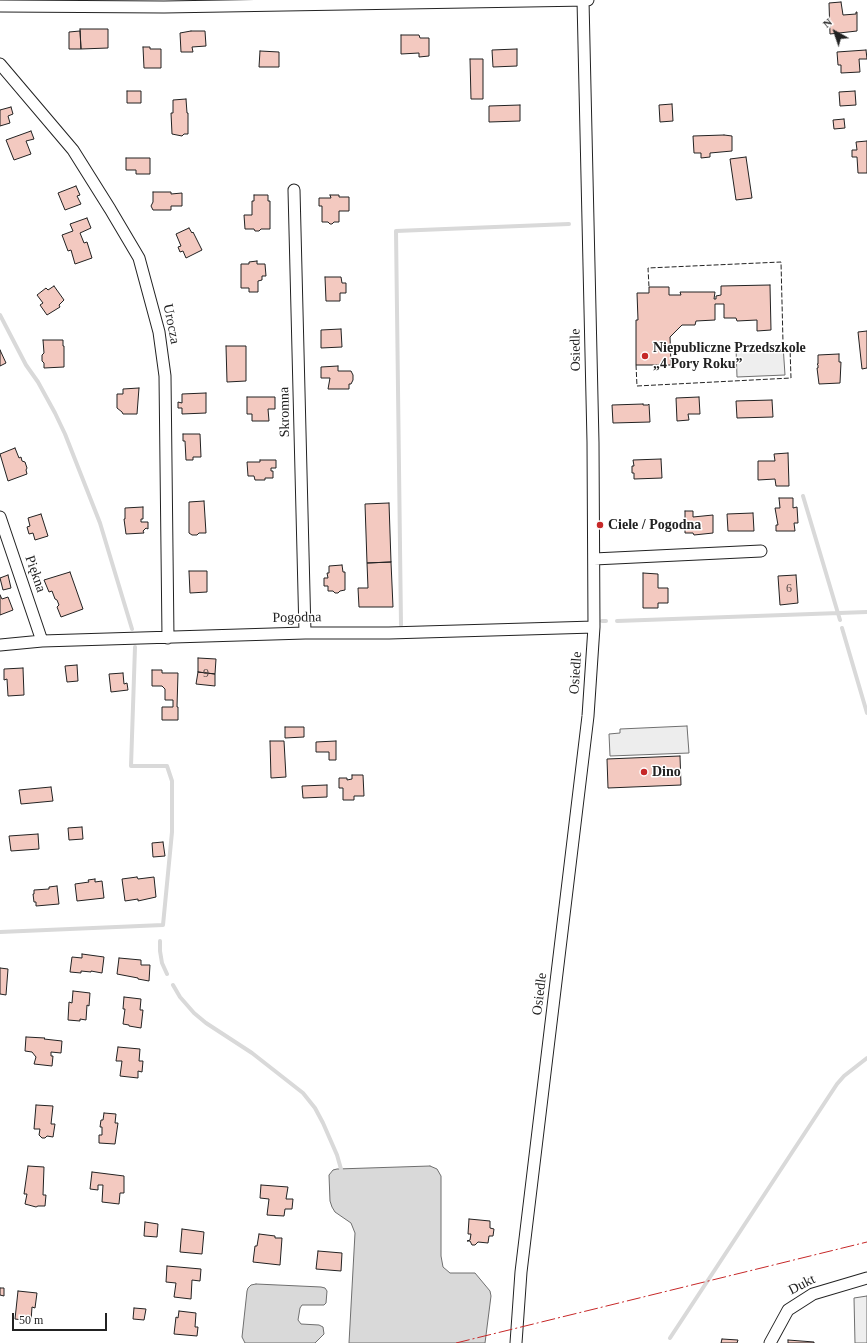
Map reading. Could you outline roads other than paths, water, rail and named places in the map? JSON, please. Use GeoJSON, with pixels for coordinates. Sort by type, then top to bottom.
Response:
{"type":"FeatureCollection","features":[{"type":"Feature","properties":{"kind":"street","name":"Osiedle"},"geometry":{"type":"LineString","coordinates":[[516,1343],[521,1272],[588,716],[594,627],[584,0]]}},
{"type":"Feature","properties":{"kind":"street"},"geometry":{"type":"LineString","coordinates":[[0,6],[164,6],[588,0]]}},
{"type":"Feature","properties":{"kind":"street","name":"Urocza"},"geometry":{"type":"LineString","coordinates":[[0,64],[73,150],[139,258],[159,332],[165,376],[168,638]]}},
{"type":"Feature","properties":{"kind":"street","name":"Skromna"},"geometry":{"type":"LineString","coordinates":[[294,190],[305,633]]}},
{"type":"Feature","properties":{"kind":"street","name":"Piękna"},"geometry":{"type":"LineString","coordinates":[[0,517],[42,641]]}},
{"type":"Feature","properties":{"kind":"street"},"geometry":{"type":"LineString","coordinates":[[594,559],[761,551]]}},
{"type":"Feature","properties":{"kind":"street","name":"Pogodna"},"geometry":{"type":"LineString","coordinates":[[0,645],[42,641],[305,633],[389,633],[594,627]]}},
{"type":"Feature","properties":{"kind":"street","name":"Dukt"},"geometry":{"type":"LineString","coordinates":[[770,1343],[788,1310],[813,1294],[867,1278]]}},
{"type":"Feature","properties":{"kind":"waterway"},"geometry":{"type":"LineString","coordinates":[[401,625],[396,231],[569,224]]}},
{"type":"Feature","properties":{"kind":"waterway"},"geometry":{"type":"LineString","coordinates":[[0,315],[26,365],[38,382],[55,413],[65,434],[100,523],[132,629]]}},
{"type":"Feature","properties":{"kind":"waterway"},"geometry":{"type":"LineString","coordinates":[[803,496],[840,620]]}},
{"type":"Feature","properties":{"kind":"waterway"},"geometry":{"type":"LineString","coordinates":[[617,621],[867,612]]}},
{"type":"Feature","properties":{"kind":"waterway"},"geometry":{"type":"LineString","coordinates":[[842,628],[867,713]]}},
{"type":"Feature","properties":{"kind":"waterway"},"geometry":{"type":"LineString","coordinates":[[0,932],[163,925],[172,832],[172,781],[167,766],[131,766],[135,647]]}},
{"type":"Feature","properties":{"kind":"waterway"},"geometry":{"type":"LineString","coordinates":[[160,941],[162,963],[167,974]]}},
{"type":"Feature","properties":{"kind":"waterway"},"geometry":{"type":"LineString","coordinates":[[173,985],[180,997],[194,1013],[206,1023],[252,1053],[303,1093],[315,1108],[323,1123],[337,1155],[341,1169]]}},
{"type":"Feature","properties":{"kind":"waterway"},"geometry":{"type":"LineString","coordinates":[[670,1338],[837,1084],[844,1076],[867,1058]]}},
{"type":"Feature","properties":{"kind":"place","name":"Niepubliczne Przedszkole „4 Pory Roku”"},"geometry":{"type":"Point","coordinates":[645,356]}},
{"type":"Feature","properties":{"kind":"place","name":"Ciele / Pogodna"},"geometry":{"type":"Point","coordinates":[600,525]}},
{"type":"Feature","properties":{"kind":"place","name":"Dino"},"geometry":{"type":"Point","coordinates":[644,772]}}]}
